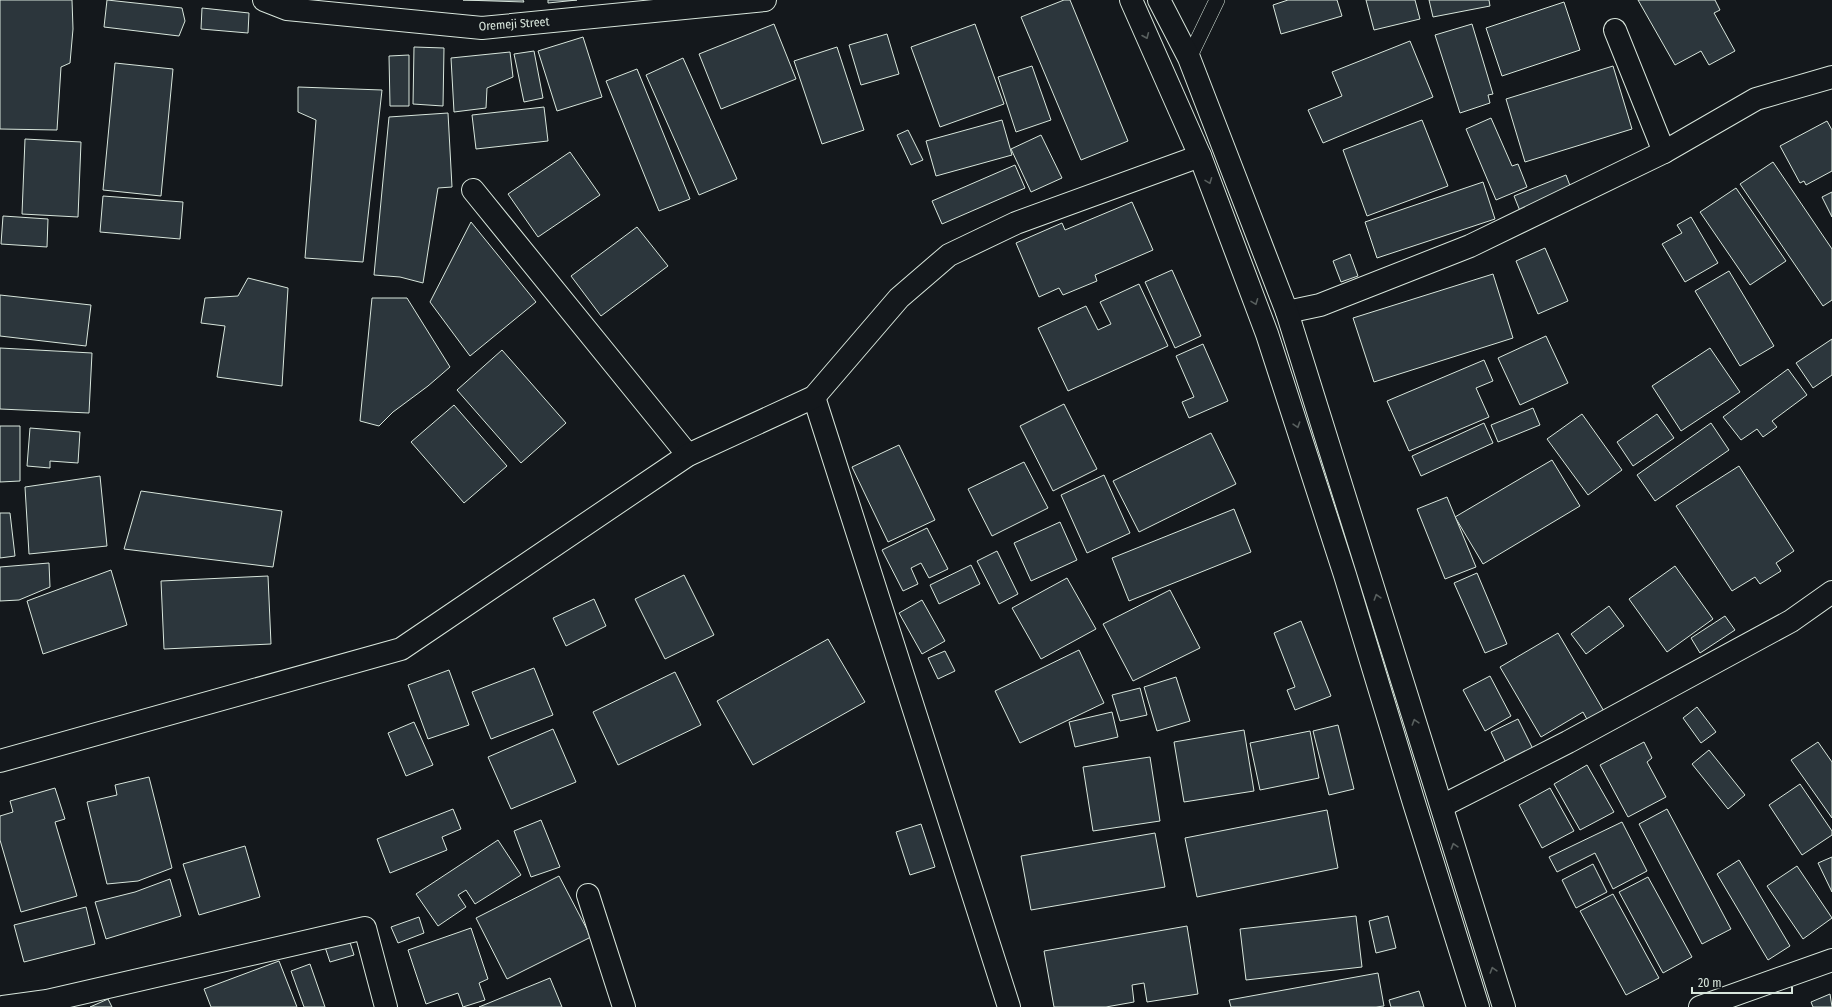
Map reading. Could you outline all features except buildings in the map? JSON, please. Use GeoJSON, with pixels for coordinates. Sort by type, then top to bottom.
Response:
{"type":"FeatureCollection","features":[{"type":"Feature","properties":{"kind":"street","name":"Oremeji Street"},"geometry":{"type":"LineString","coordinates":[[264,0],[287,9],[482,28],[765,0]]}},
{"type":"Feature","properties":{"kind":"street"},"geometry":{"type":"LineString","coordinates":[[1131,0],[1200,156],[1269,341],[1345,576],[1478,1007]]}},
{"type":"Feature","properties":{"kind":"street"},"geometry":{"type":"LineString","coordinates":[[1159,0],[1189,58],[1288,312],[1504,1007]]}},
{"type":"Feature","properties":{"kind":"street"},"geometry":{"type":"LineString","coordinates":[[1616,30],[1664,152]]}},
{"type":"Feature","properties":{"kind":"street"},"geometry":{"type":"LineString","coordinates":[[1288,312],[1320,305],[1470,246],[1664,152],[1756,99],[1832,77]]}},
{"type":"Feature","properties":{"kind":"street"},"geometry":{"type":"LineString","coordinates":[[0,761],[401,649],[688,455],[814,397],[899,298],[949,255],[1016,223],[1200,156]]}},
{"type":"Feature","properties":{"kind":"street"},"geometry":{"type":"LineString","coordinates":[[472,190],[688,455]]}},
{"type":"Feature","properties":{"kind":"street"},"geometry":{"type":"LineString","coordinates":[[814,397],[1009,1007]]}},
{"type":"Feature","properties":{"kind":"street"},"geometry":{"type":"LineString","coordinates":[[1442,806],[1568,742],[1784,625],[1832,592]]}},
{"type":"Feature","properties":{"kind":"street"},"geometry":{"type":"LineString","coordinates":[[588,895],[624,1007]]}},
{"type":"Feature","properties":{"kind":"street"},"geometry":{"type":"LineString","coordinates":[[3,1007],[47,1001],[365,928],[386,1007]]}},
{"type":"Feature","properties":{"kind":"street"},"geometry":{"type":"LineString","coordinates":[[1700,1007],[1832,960]]}},
{"type":"Feature","properties":{"kind":"lane"},"geometry":{"type":"LineString","coordinates":[[1189,58],[1217,0]]}}]}
